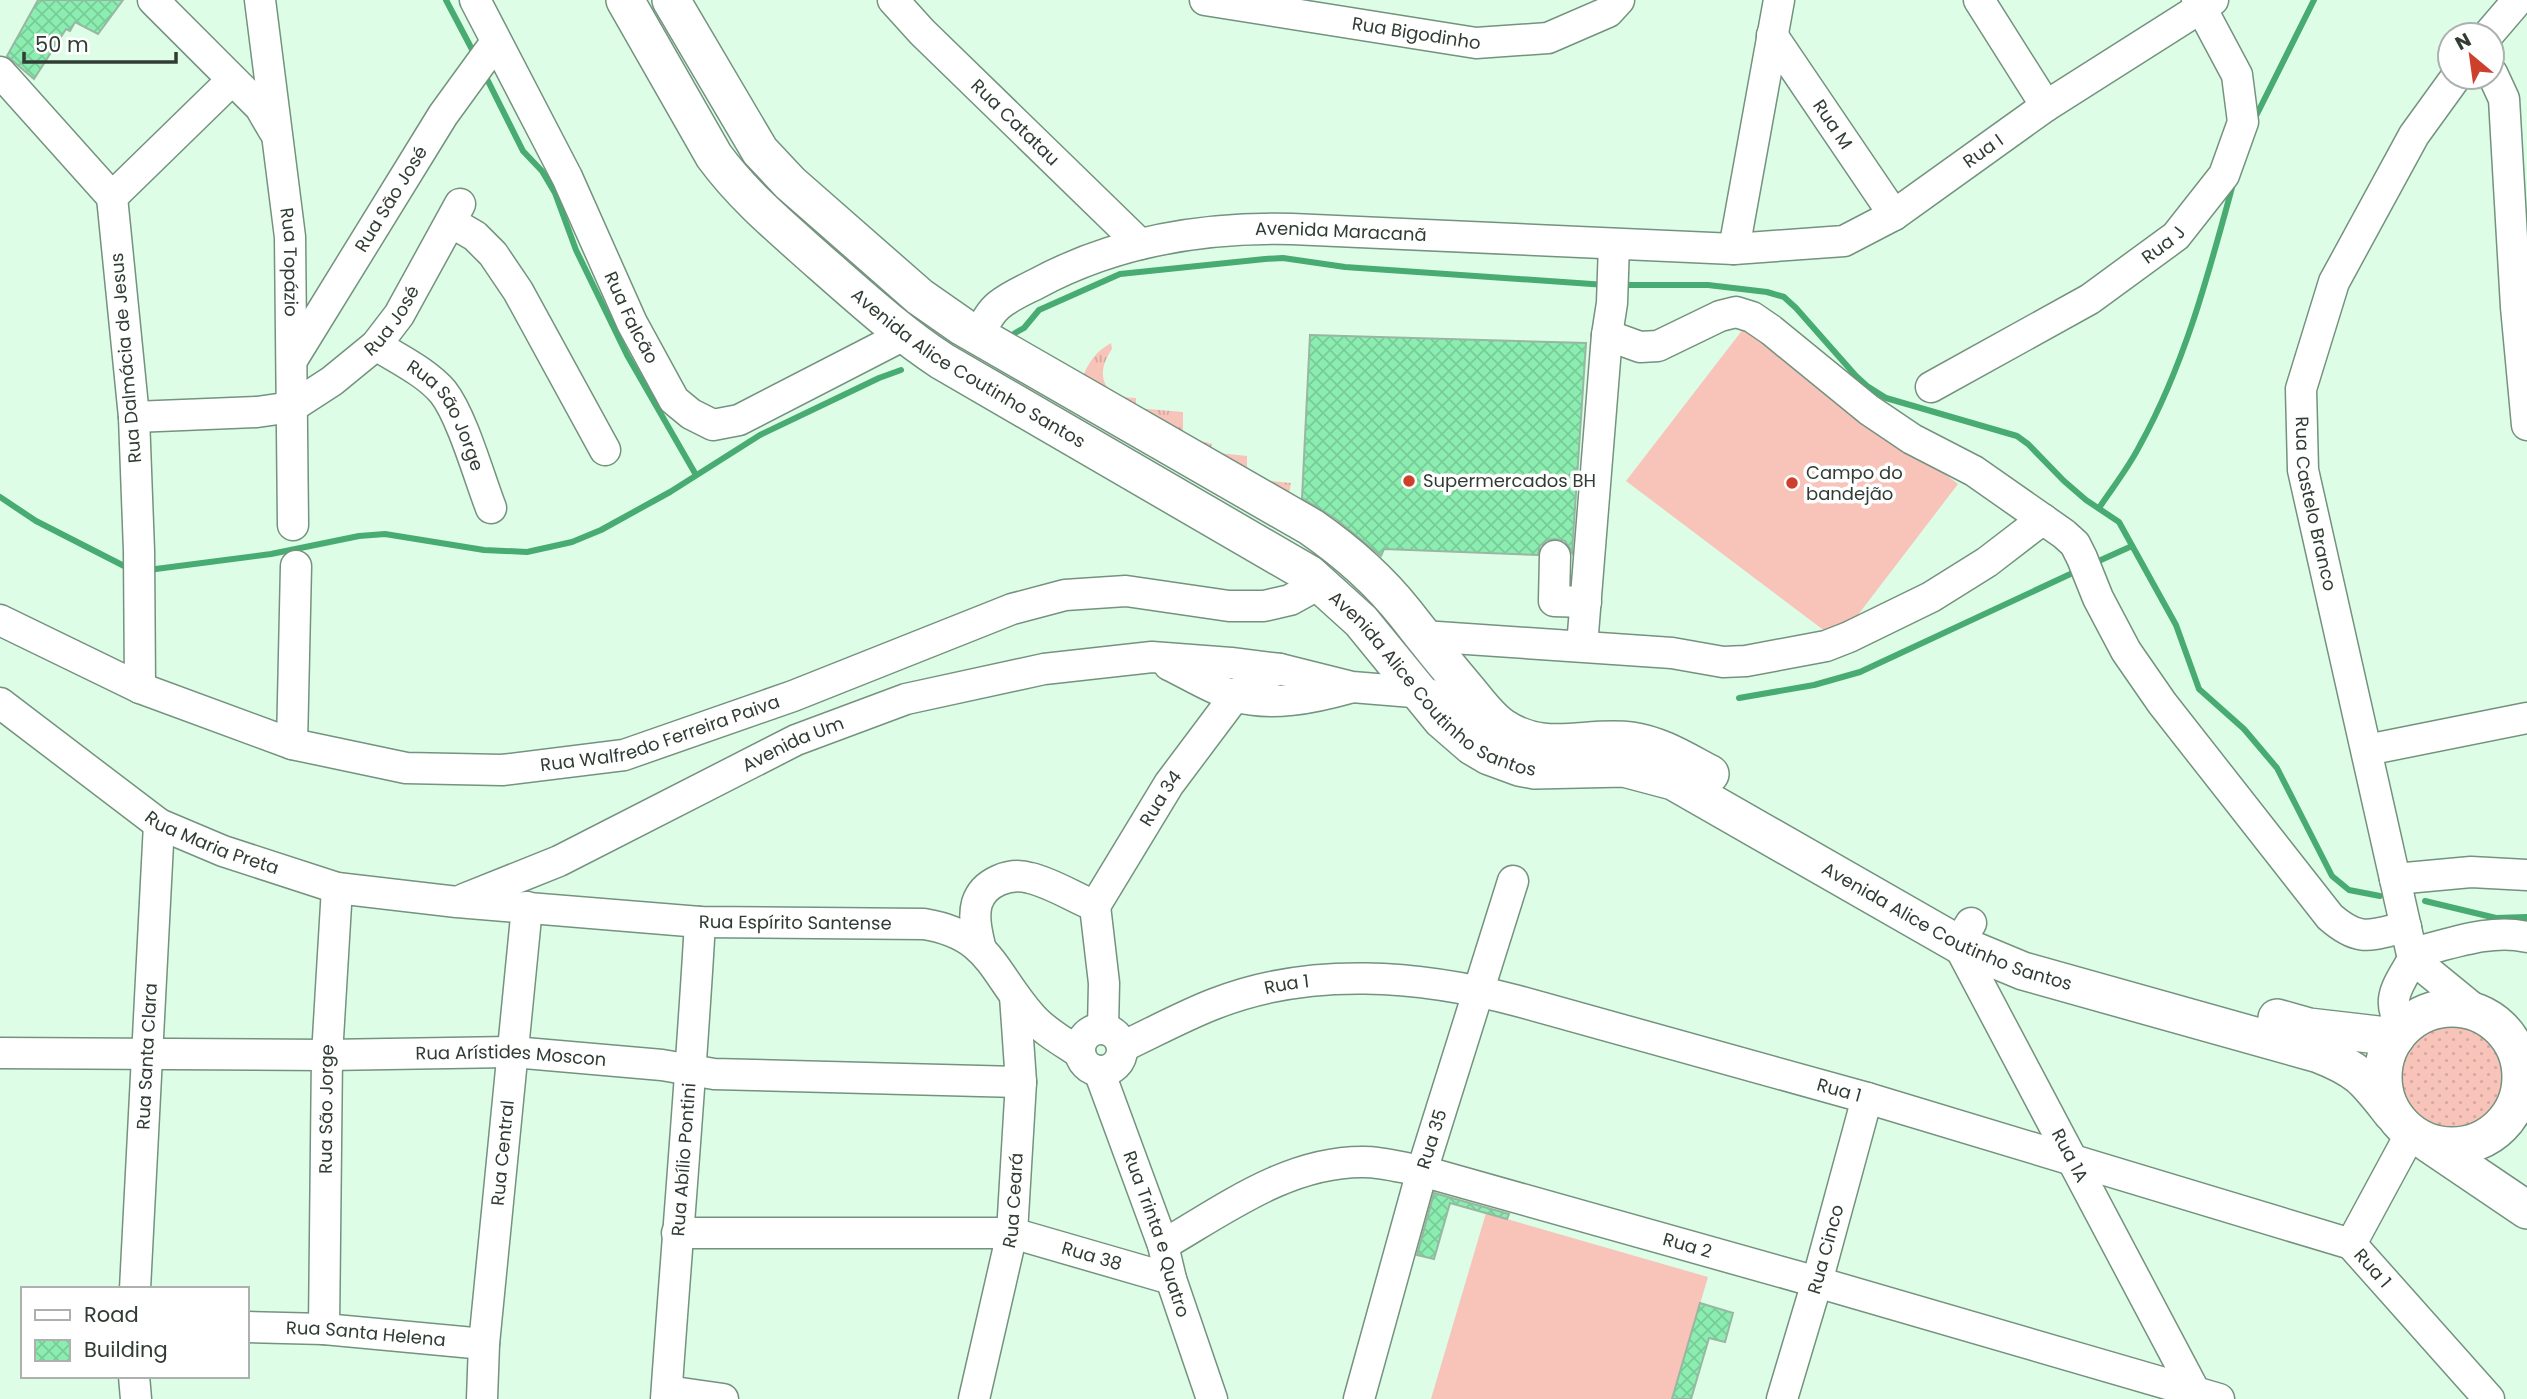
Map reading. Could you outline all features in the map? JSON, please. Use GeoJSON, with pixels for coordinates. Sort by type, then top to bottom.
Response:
{"type":"FeatureCollection","features":[{"type":"Feature","properties":{"kind":"main road","name":"Avenida Alice Coutinho Santos"},"geometry":{"type":"LineString","coordinates":[[625,0],[714,156],[763,212],[904,335],[942,361],[1290,561],[1321,583],[1361,621],[1417,692],[1456,733],[1489,756],[1535,770],[1624,768],[1673,781],[1964,933],[2027,946],[2309,1027],[2389,1025]]}},
{"type":"Feature","properties":{"kind":"main road","name":"Avenida Alice Coutinho Santos"},"geometry":{"type":"LineString","coordinates":[[671,0],[748,134],[774,167],[920,297],[978,336],[1311,527],[1353,558],[1372,576],[1489,716],[1501,726],[1528,739],[1546,743],[1617,740],[1633,741],[1664,750],[1773,809],[2023,971],[2344,1064],[2364,1078],[2410,1130],[2527,1210]]}},
{"type":"Feature","properties":{"kind":"main road"},"geometry":{"type":"LineString","coordinates":[[2453,1008],[2480,1013],[2505,1030],[2519,1057],[2524,1100],[2498,1130],[2477,1143],[2452,1147],[2410,1130],[2383,1088],[2389,1025],[2453,1008]]}},
{"type":"Feature","properties":{"kind":"street"},"geometry":{"type":"LineString","coordinates":[[153,0],[260,107],[275,134]]}},
{"type":"Feature","properties":{"kind":"street","name":"Rua Topázio"},"geometry":{"type":"LineString","coordinates":[[260,0],[290,237],[293,525]]}},
{"type":"Feature","properties":{"kind":"street","name":"Rua Falcão"},"geometry":{"type":"LineString","coordinates":[[475,0],[567,177],[632,323],[674,400],[691,414],[713,425],[738,420],[904,335]]}},
{"type":"Feature","properties":{"kind":"street","name":"Rua Catatau"},"geometry":{"type":"LineString","coordinates":[[893,0],[1140,244]]}},
{"type":"Feature","properties":{"kind":"street","name":"Rua Bigodinho"},"geometry":{"type":"LineString","coordinates":[[1205,0],[1476,43],[1548,38],[1608,12],[1619,0]]}},
{"type":"Feature","properties":{"kind":"street"},"geometry":{"type":"LineString","coordinates":[[1734,248],[1779,0]]}},
{"type":"Feature","properties":{"kind":"street"},"geometry":{"type":"LineString","coordinates":[[1979,0],[2046,107]]}},
{"type":"Feature","properties":{"kind":"street"},"geometry":{"type":"LineString","coordinates":[[2500,21],[2518,0]]}},
{"type":"Feature","properties":{"kind":"street","name":"Rua I"},"geometry":{"type":"LineString","coordinates":[[1734,248],[1844,241],[1894,215],[2046,107],[2204,3]]}},
{"type":"Feature","properties":{"kind":"street","name":"Rua J"},"geometry":{"type":"LineString","coordinates":[[1931,387],[2090,299],[2155,252],[2176,236],[2224,175],[2243,122],[2237,75],[2204,3]]}},
{"type":"Feature","properties":{"kind":"street","name":"Rua M"},"geometry":{"type":"LineString","coordinates":[[1772,35],[1894,215]]}},
{"type":"Feature","properties":{"kind":"street","name":"Rua São José"},"geometry":{"type":"LineString","coordinates":[[292,360],[443,115],[496,42]]}},
{"type":"Feature","properties":{"kind":"street"},"geometry":{"type":"LineString","coordinates":[[0,72],[111,197],[232,80]]}},
{"type":"Feature","properties":{"kind":"street","name":"Rua Castelo Branco"},"geometry":{"type":"LineString","coordinates":[[2410,947],[2303,470],[2301,389],[2334,282],[2414,135],[2446,91]]}},
{"type":"Feature","properties":{"kind":"street"},"geometry":{"type":"LineString","coordinates":[[2508,92],[2527,425]]}},
{"type":"Feature","properties":{"kind":"street","name":"Rua Dalmácia de Jesus"},"geometry":{"type":"LineString","coordinates":[[111,197],[134,417],[139,562],[139,688]]}},
{"type":"Feature","properties":{"kind":"street","name":"Rua José"},"geometry":{"type":"LineString","coordinates":[[292,407],[332,381],[376,345],[399,315],[455,213],[484,245],[518,290],[605,450]]}},
{"type":"Feature","properties":{"kind":"street","name":"Avenida Maracanã"},"geometry":{"type":"LineString","coordinates":[[978,336],[985,321],[999,305],[1070,267],[1140,244],[1183,235],[1256,228],[1614,255],[1734,248]]}},
{"type":"Feature","properties":{"kind":"street"},"geometry":{"type":"LineString","coordinates":[[1582,646],[1614,255]]}},
{"type":"Feature","properties":{"kind":"street"},"geometry":{"type":"LineString","coordinates":[[1607,335],[1640,347],[1658,346],[1720,316],[1736,312],[1752,317],[1869,410],[1912,439],[1974,471],[2064,534],[2083,561],[2098,598],[2126,652],[2162,703],[2330,917],[2346,932],[2410,947],[2511,933],[2527,937]]}},
{"type":"Feature","properties":{"kind":"street","name":"Rua São Jorge"},"geometry":{"type":"LineString","coordinates":[[376,345],[429,379],[444,393],[456,414],[491,508]]}},
{"type":"Feature","properties":{"kind":"street"},"geometry":{"type":"LineString","coordinates":[[134,417],[257,412],[292,407]]}},
{"type":"Feature","properties":{"kind":"street"},"geometry":{"type":"LineString","coordinates":[[1423,636],[1672,653],[1723,662],[1745,661],[1826,646],[1931,597],[1987,562],[2043,519]]}},
{"type":"Feature","properties":{"kind":"street"},"geometry":{"type":"LineString","coordinates":[[1555,556],[1554,601],[1586,602]]}},
{"type":"Feature","properties":{"kind":"street"},"geometry":{"type":"LineString","coordinates":[[292,744],[296,566]]}},
{"type":"Feature","properties":{"kind":"street","name":"Rua Walfredo Ferreira Paiva"},"geometry":{"type":"LineString","coordinates":[[0,620],[139,688],[292,744],[406,768],[502,770],[624,755],[793,695],[1012,609],[1065,595],[1126,591],[1229,606],[1264,606],[1290,600],[1321,583]]}},
{"type":"Feature","properties":{"kind":"street","name":"Avenida Um"},"geometry":{"type":"LineString","coordinates":[[1152,657],[1235,696],[1279,701],[1312,698],[1352,687]]}},
{"type":"Feature","properties":{"kind":"street","name":"Avenida Um"},"geometry":{"type":"LineString","coordinates":[[457,902],[559,861],[796,740],[906,699],[1044,669],[1152,657],[1231,663],[1280,670],[1352,687],[1417,692],[1457,704],[1501,726]]}},
{"type":"Feature","properties":{"kind":"street","name":"Rua 34"},"geometry":{"type":"LineString","coordinates":[[1095,906],[1169,784],[1235,696],[1260,676],[1280,670]]}},
{"type":"Feature","properties":{"kind":"street","name":"Rua Maria Preta"},"geometry":{"type":"LineString","coordinates":[[0,703],[159,824],[223,851],[337,888],[457,902]]}},
{"type":"Feature","properties":{"kind":"street"},"geometry":{"type":"LineString","coordinates":[[2367,750],[2527,718]]}},
{"type":"Feature","properties":{"kind":"street","name":"Rua Santa Clara"},"geometry":{"type":"LineString","coordinates":[[135,1287],[159,824]]}},
{"type":"Feature","properties":{"kind":"street"},"geometry":{"type":"LineString","coordinates":[[2395,878],[2471,872],[2527,876]]}},
{"type":"Feature","properties":{"kind":"street"},"geometry":{"type":"LineString","coordinates":[[980,946],[975,922],[977,902],[988,887],[1002,878],[1019,875],[1031,878],[1095,906],[1112,1038],[1121,1056],[1117,1064],[1109,1070],[1090,1062]]}},
{"type":"Feature","properties":{"kind":"street","name":"Rua 35"},"geometry":{"type":"LineString","coordinates":[[1359,1399],[1422,1171],[1513,881]]}},
{"type":"Feature","properties":{"kind":"street","name":"Rua São Jorge"},"geometry":{"type":"LineString","coordinates":[[324,1329],[327,1055],[337,888]]}},
{"type":"Feature","properties":{"kind":"street","name":"Rua Espírito Santense"},"geometry":{"type":"LineString","coordinates":[[457,902],[700,922],[924,924],[943,927],[980,946],[1033,1018],[1090,1062]]}},
{"type":"Feature","properties":{"kind":"street","name":"Rua Central"},"geometry":{"type":"LineString","coordinates":[[482,1399],[484,1344],[527,907]]}},
{"type":"Feature","properties":{"kind":"street","name":"Rua Abílio Pontini"},"geometry":{"type":"LineString","coordinates":[[666,1395],[692,1071],[700,922]]}},
{"type":"Feature","properties":{"kind":"street","name":"Rua 1A"},"geometry":{"type":"LineString","coordinates":[[1964,933],[2071,1160],[2206,1395]]}},
{"type":"Feature","properties":{"kind":"street"},"geometry":{"type":"LineString","coordinates":[[2410,947],[2480,1013]]}},
{"type":"Feature","properties":{"kind":"street"},"geometry":{"type":"LineString","coordinates":[[2389,1025],[2410,947]]}},
{"type":"Feature","properties":{"kind":"street","name":"Rua 1"},"geometry":{"type":"LineString","coordinates":[[1112,1038],[1215,1003],[1286,984],[1361,977],[1479,990],[1867,1098],[2351,1244],[2490,1399]]}},
{"type":"Feature","properties":{"kind":"street","name":"Rua Ceará"},"geometry":{"type":"LineString","coordinates":[[974,1399],[1012,1233],[1021,1082],[1015,996]]}},
{"type":"Feature","properties":{"kind":"street","name":"Rua Arístides Moscon"},"geometry":{"type":"LineString","coordinates":[[0,1053],[327,1055],[513,1052],[662,1065],[714,1074],[1021,1082]]}},
{"type":"Feature","properties":{"kind":"street","name":"Rua Trinta e Quatro"},"geometry":{"type":"LineString","coordinates":[[1090,1062],[1163,1245],[1171,1279],[1212,1399]]}},
{"type":"Feature","properties":{"kind":"street","name":"Rua Cinco"},"geometry":{"type":"LineString","coordinates":[[1782,1399],[1867,1098]]}},
{"type":"Feature","properties":{"kind":"street"},"geometry":{"type":"LineString","coordinates":[[2351,1244],[2410,1130]]}},
{"type":"Feature","properties":{"kind":"street","name":"Rua 2"},"geometry":{"type":"LineString","coordinates":[[1163,1245],[1265,1186],[1315,1167],[1364,1162],[1422,1171],[2206,1395]]}},
{"type":"Feature","properties":{"kind":"street"},"geometry":{"type":"LineString","coordinates":[[677,1233],[1012,1233]]}},
{"type":"Feature","properties":{"kind":"street","name":"Rua 38"},"geometry":{"type":"LineString","coordinates":[[1012,1233],[1171,1279]]}},
{"type":"Feature","properties":{"kind":"street","name":"Rua Santa Helena"},"geometry":{"type":"LineString","coordinates":[[248,1326],[324,1329],[484,1344]]}},
{"type":"Feature","properties":{"kind":"street"},"geometry":{"type":"LineString","coordinates":[[134,1378],[136,1399]]}},
{"type":"Feature","properties":{"kind":"street"},"geometry":{"type":"LineString","coordinates":[[666,1395],[723,1399]]}},
{"type":"Feature","properties":{"kind":"green space","name":"Campo do bandejão"},"geometry":{"type":"Polygon","coordinates":[[[1747,324],[1958,484],[1838,641],[1626,481],[1747,324]]]}},
{"type":"Feature","properties":{"kind":"green space"},"geometry":{"type":"Polygon","coordinates":[[[1111,343],[1112,349],[1103,376],[1109,389],[1125,397],[1136,398],[1136,408],[1183,412],[1183,436],[1212,444],[1210,452],[1247,456],[1247,479],[1291,483],[1287,503],[1085,384],[1082,378],[1090,362],[1111,343]]]}},
{"type":"Feature","properties":{"kind":"green space"},"geometry":{"type":"Polygon","coordinates":[[[2455,1018],[2478,1022],[2498,1035],[2511,1055],[2515,1078],[2511,1101],[2498,1121],[2478,1134],[2455,1138],[2432,1134],[2412,1121],[2399,1101],[2395,1078],[2399,1055],[2412,1035],[2432,1022],[2455,1018]]]}},
{"type":"Feature","properties":{"kind":"green space"},"geometry":{"type":"Polygon","coordinates":[[[1486,1213],[1708,1277],[1672,1399],[1431,1399],[1486,1213]]]}},
{"type":"Feature","properties":{"kind":"building"},"geometry":{"type":"Polygon","coordinates":[[[38,0],[123,0],[98,34],[75,22],[70,31],[66,29],[34,79],[7,56],[38,0]]]}},
{"type":"Feature","properties":{"kind":"building"},"geometry":{"type":"Polygon","coordinates":[[[1310,335],[1586,343],[1572,553],[1565,541],[1555,539],[1547,540],[1540,546],[1538,555],[1384,549],[1381,556],[1336,519],[1302,498],[1310,335]]]}},
{"type":"Feature","properties":{"kind":"building"},"geometry":{"type":"Polygon","coordinates":[[[1434,1193],[1509,1214],[1507,1219],[1450,1203],[1434,1259],[1417,1255],[1434,1193]]]}},
{"type":"Feature","properties":{"kind":"building"},"geometry":{"type":"Polygon","coordinates":[[[1700,1303],[1733,1313],[1725,1342],[1709,1338],[1691,1399],[1672,1399],[1700,1303]]]}},
{"type":"Feature","properties":{"kind":"waterway"},"geometry":{"type":"LineString","coordinates":[[446,0],[476,57]]}},
{"type":"Feature","properties":{"kind":"waterway"},"geometry":{"type":"LineString","coordinates":[[2254,120],[2314,0]]}},
{"type":"Feature","properties":{"kind":"waterway"},"geometry":{"type":"LineString","coordinates":[[484,73],[523,151],[542,171],[555,193],[576,250],[627,355],[696,475]]}},
{"type":"Feature","properties":{"kind":"waterway"},"geometry":{"type":"LineString","coordinates":[[2099,508],[2136,453],[2170,382],[2194,317],[2233,184]]}},
{"type":"Feature","properties":{"kind":"waterway"},"geometry":{"type":"LineString","coordinates":[[1015,333],[1024,328],[1039,310],[1120,274],[1265,259],[1283,258],[1345,267],[1606,285]]}},
{"type":"Feature","properties":{"kind":"waterway"},"geometry":{"type":"LineString","coordinates":[[1621,285],[1708,285],[1767,292],[1784,297],[1856,376],[1886,398],[2017,436],[2028,444],[2086,500],[2119,522],[2176,625],[2199,689],[2244,729],[2277,768],[2332,876],[2349,890],[2380,896]]}},
{"type":"Feature","properties":{"kind":"waterway"},"geometry":{"type":"LineString","coordinates":[[148,570],[271,554],[359,536],[385,534],[484,550],[527,552],[572,542],[601,530],[670,492],[760,435],[901,370]]}},
{"type":"Feature","properties":{"kind":"waterway"},"geometry":{"type":"LineString","coordinates":[[0,497],[36,521],[130,569]]}},
{"type":"Feature","properties":{"kind":"waterway"},"geometry":{"type":"LineString","coordinates":[[2092,564],[2132,546]]}},
{"type":"Feature","properties":{"kind":"waterway"},"geometry":{"type":"LineString","coordinates":[[1739,698],[1814,685],[1860,672],[2079,570]]}},
{"type":"Feature","properties":{"kind":"waterway"},"geometry":{"type":"LineString","coordinates":[[2425,901],[2496,918],[2527,917]]}},
{"type":"Feature","properties":{"kind":"place","name":"Supermercados BH"},"geometry":{"type":"Point","coordinates":[1409,481]}},
{"type":"Feature","properties":{"kind":"place","name":"Campo do bandejão"},"geometry":{"type":"Point","coordinates":[1792,483]}}]}
